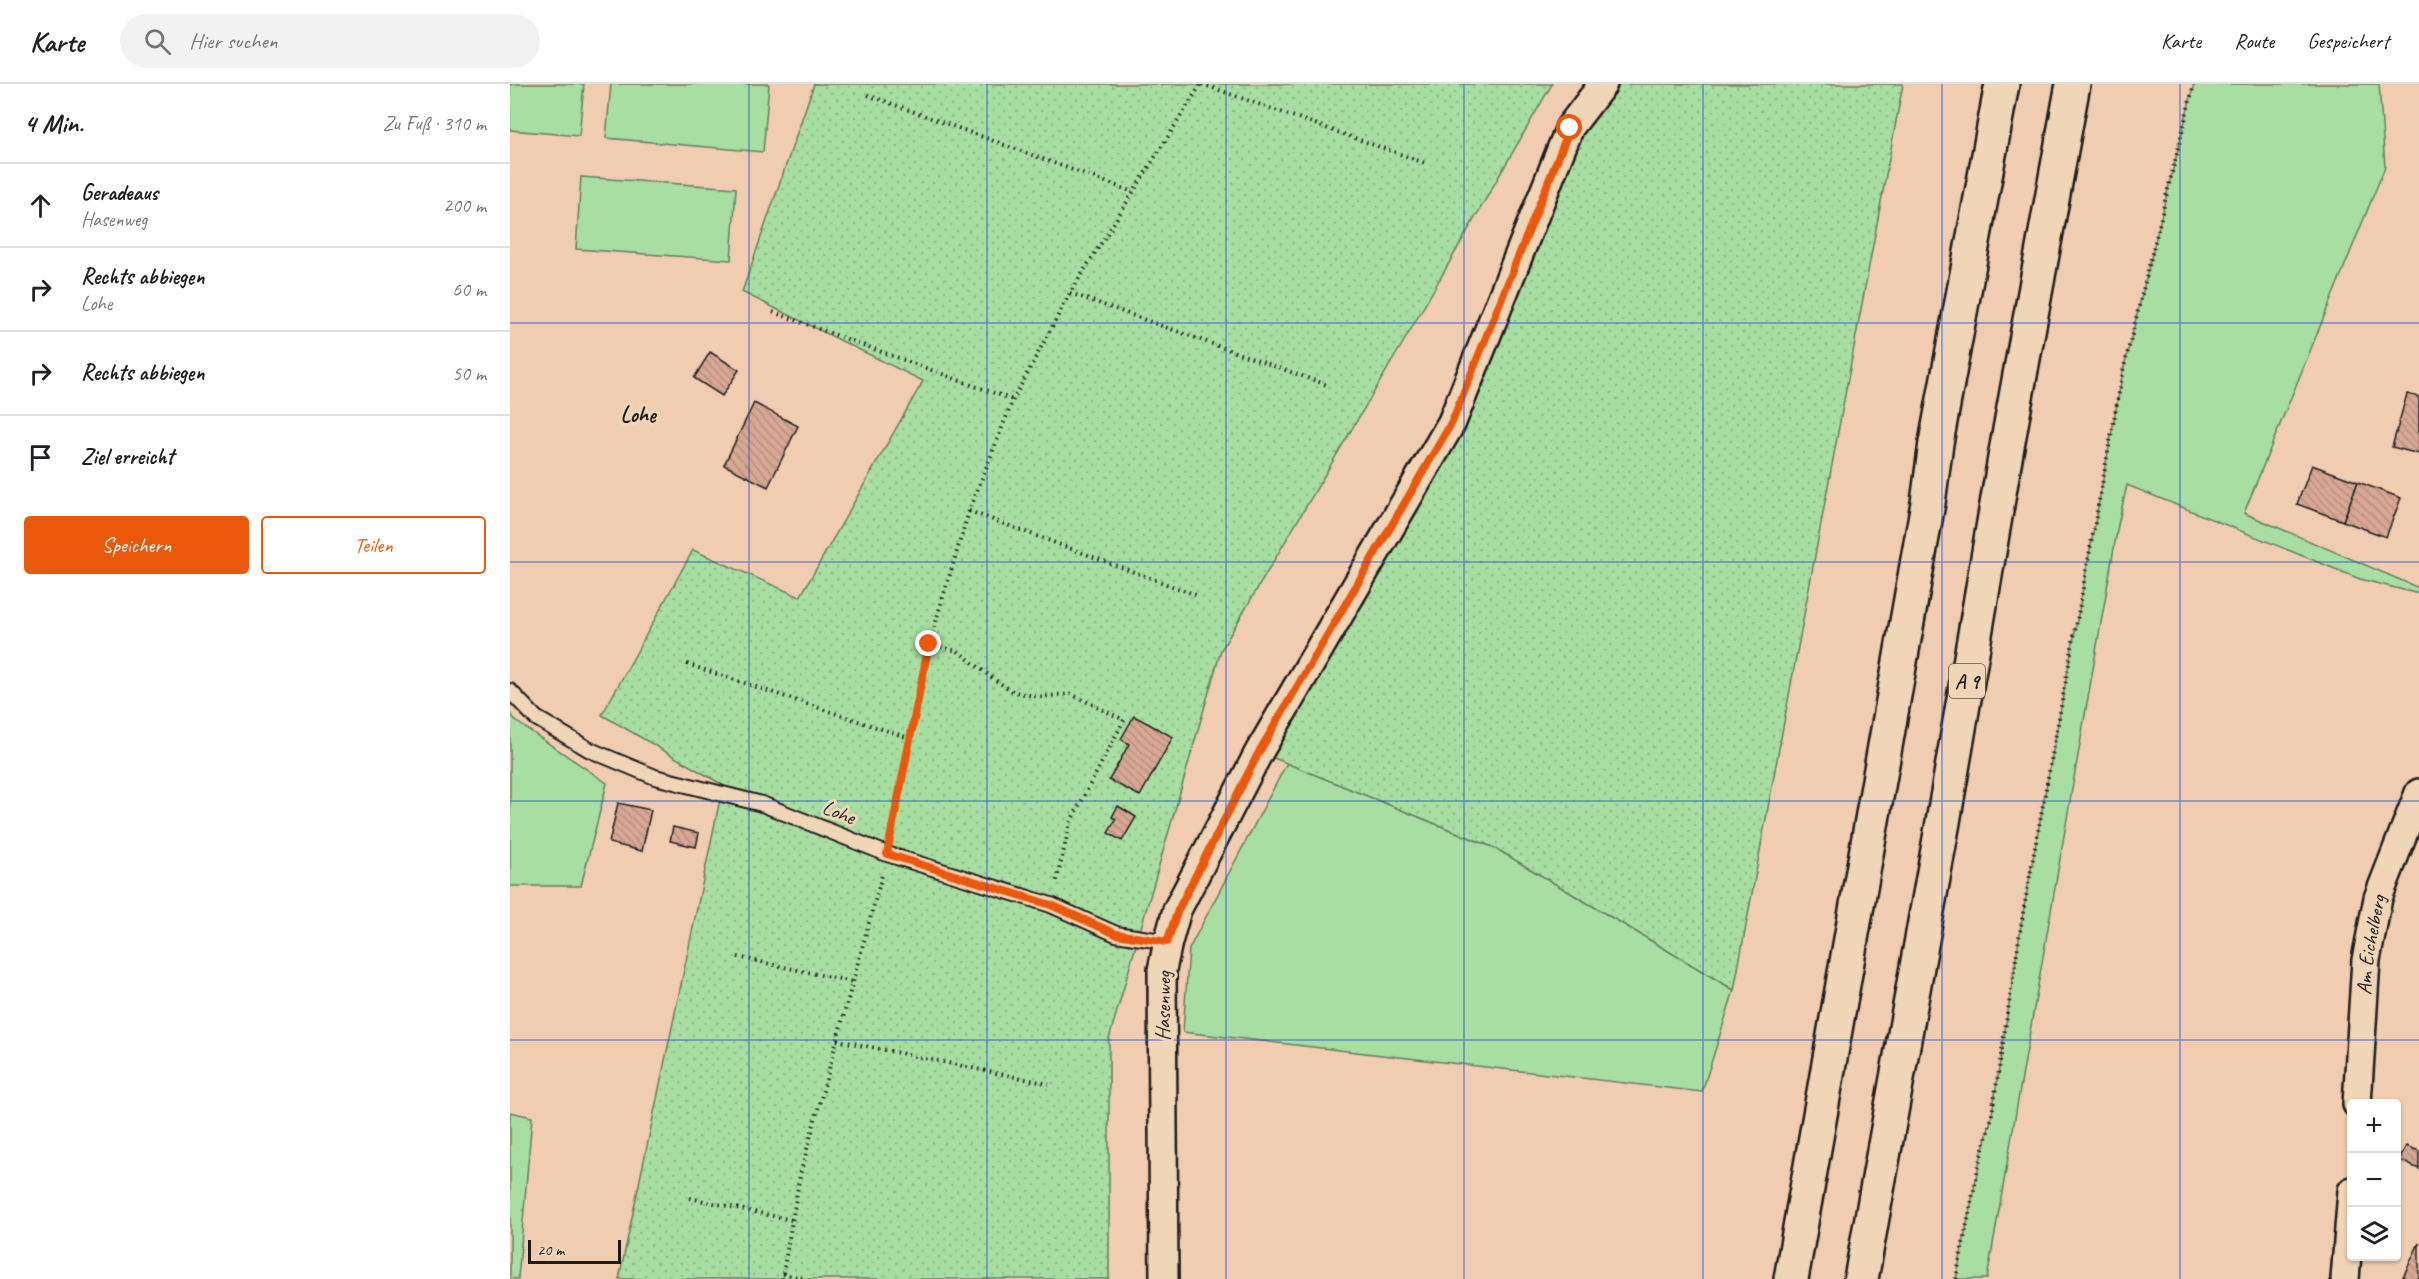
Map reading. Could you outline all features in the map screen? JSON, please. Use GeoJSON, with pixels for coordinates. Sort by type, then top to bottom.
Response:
{"type":"FeatureCollection","features":[{"type":"Feature","properties":{"kind":"highway"},"geometry":{"type":"LineString","coordinates":[[1791,1279],[1924,527],[1936,443],[2002,84]]}},
{"type":"Feature","properties":{"kind":"highway","name":"A 9"},"geometry":{"type":"LineString","coordinates":[[1861,1279],[2073,84]]}},
{"type":"Feature","properties":{"kind":"street","name":"Hasenweg"},"geometry":{"type":"LineString","coordinates":[[1164,1279],[1162,970],[1167,942],[1178,910],[1259,752],[1452,422],[1570,128],[1603,84]]}},
{"type":"Feature","properties":{"kind":"street","name":"Am Eichelberg"},"geometry":{"type":"LineString","coordinates":[[2357,1099],[2368,950],[2378,898],[2419,793]]}},
{"type":"Feature","properties":{"kind":"street"},"geometry":{"type":"LineString","coordinates":[[2345,1279],[2351,1207]]}},
{"type":"Feature","properties":{"kind":"lane","name":"Lohe"},"geometry":{"type":"LineString","coordinates":[[510,691],[536,718],[590,750],[655,777],[762,804],[887,854],[1051,905],[1116,934],[1167,942]]}},
{"type":"Feature","properties":{"kind":"path"},"geometry":{"type":"LineString","coordinates":[[806,1279],[782,1277],[800,1175],[887,854],[929,644],[969,511],[1013,400],[1070,293],[1201,84],[1428,164]]}},
{"type":"Feature","properties":{"kind":"path"},"geometry":{"type":"LineString","coordinates":[[1956,1279],[1979,1164],[1991,1120],[2023,913],[2123,371],[2194,84]]}},
{"type":"Feature","properties":{"kind":"path"},"geometry":{"type":"LineString","coordinates":[[867,94],[1133,192]]}},
{"type":"Feature","properties":{"kind":"path"},"geometry":{"type":"LineString","coordinates":[[1070,293],[1327,385]]}},
{"type":"Feature","properties":{"kind":"path"},"geometry":{"type":"LineString","coordinates":[[773,312],[1013,400]]}},
{"type":"Feature","properties":{"kind":"path"},"geometry":{"type":"LineString","coordinates":[[969,511],[1196,595]]}},
{"type":"Feature","properties":{"kind":"path"},"geometry":{"type":"LineString","coordinates":[[929,644],[958,651],[1014,692],[1039,697],[1071,694],[1124,720],[1070,823],[1051,905]]}},
{"type":"Feature","properties":{"kind":"path"},"geometry":{"type":"LineString","coordinates":[[687,664],[909,738]]}},
{"type":"Feature","properties":{"kind":"path"},"geometry":{"type":"LineString","coordinates":[[738,957],[853,982]]}},
{"type":"Feature","properties":{"kind":"path"},"geometry":{"type":"LineString","coordinates":[[837,1040],[1049,1084]]}},
{"type":"Feature","properties":{"kind":"path"},"geometry":{"type":"LineString","coordinates":[[690,1198],[792,1220]]}},
{"type":"Feature","properties":{"kind":"green space"},"geometry":{"type":"Polygon","coordinates":[[[510,84],[584,84],[579,136],[510,130],[510,84]]]}},
{"type":"Feature","properties":{"kind":"green space"},"geometry":{"type":"Polygon","coordinates":[[[611,84],[769,84],[763,152],[606,138],[611,84]]]}},
{"type":"Feature","properties":{"kind":"green space"},"geometry":{"type":"Polygon","coordinates":[[[814,84],[1552,84],[1407,336],[1221,650],[1109,1039],[1109,1279],[619,1279],[723,785],[602,715],[693,550],[800,597],[923,381],[742,292],[814,84]]]}},
{"type":"Feature","properties":{"kind":"green space"},"geometry":{"type":"Polygon","coordinates":[[[1603,84],[1903,84],[1734,990],[1495,848],[1259,752],[1452,422],[1603,84]]]}},
{"type":"Feature","properties":{"kind":"green space"},"geometry":{"type":"Polygon","coordinates":[[[2194,84],[2379,84],[2385,167],[2244,513],[2419,588],[2419,594],[2360,579],[2127,485],[2118,525],[1987,1279],[1956,1279],[1979,1164],[1991,1120],[2023,913],[2123,371],[2194,84]]]}},
{"type":"Feature","properties":{"kind":"green space"},"geometry":{"type":"Polygon","coordinates":[[[581,177],[736,188],[731,260],[576,249],[581,177]]]}},
{"type":"Feature","properties":{"kind":"green space"},"geometry":{"type":"Polygon","coordinates":[[[510,713],[517,722],[607,783],[581,886],[510,886],[510,713]]]}},
{"type":"Feature","properties":{"kind":"green space"},"geometry":{"type":"Polygon","coordinates":[[[1287,763],[1495,848],[1734,990],[1702,1092],[1183,1032],[1189,949],[1287,763]]]}},
{"type":"Feature","properties":{"kind":"green space"},"geometry":{"type":"Polygon","coordinates":[[[510,1112],[532,1117],[518,1279],[510,1279],[510,1112]]]}},
{"type":"Feature","properties":{"kind":"building"},"geometry":{"type":"Polygon","coordinates":[[[710,352],[739,370],[722,396],[694,378],[710,352]]]}},
{"type":"Feature","properties":{"kind":"building"},"geometry":{"type":"Polygon","coordinates":[[[2407,394],[2419,397],[2419,454],[2392,447],[2407,394]]]}},
{"type":"Feature","properties":{"kind":"building"},"geometry":{"type":"Polygon","coordinates":[[[754,403],[798,426],[768,487],[724,465],[754,403]]]}},
{"type":"Feature","properties":{"kind":"building"},"geometry":{"type":"Polygon","coordinates":[[[2312,465],[2358,482],[2343,521],[2297,504],[2312,465]]]}},
{"type":"Feature","properties":{"kind":"building"},"geometry":{"type":"Polygon","coordinates":[[[2358,482],[2401,498],[2386,537],[2343,521],[2358,482]]]}},
{"type":"Feature","properties":{"kind":"building"},"geometry":{"type":"Polygon","coordinates":[[[1134,716],[1173,737],[1140,796],[1109,780],[1129,744],[1121,739],[1134,716]]]}},
{"type":"Feature","properties":{"kind":"building"},"geometry":{"type":"Polygon","coordinates":[[[618,803],[651,810],[642,851],[609,843],[618,803]]]}},
{"type":"Feature","properties":{"kind":"building"},"geometry":{"type":"Polygon","coordinates":[[[1118,806],[1136,817],[1122,841],[1108,833],[1116,819],[1112,817],[1118,806]]]}},
{"type":"Feature","properties":{"kind":"building"},"geometry":{"type":"Polygon","coordinates":[[[673,827],[699,833],[696,847],[670,841],[673,827]]]}},
{"type":"Feature","properties":{"kind":"building"},"geometry":{"type":"Polygon","coordinates":[[[2406,1146],[2419,1151],[2419,1169],[2401,1161],[2406,1146]]]}},
{"type":"Feature","properties":{"kind":"building"},"geometry":{"type":"Polygon","coordinates":[[[2419,1243],[2419,1279],[2402,1279],[2419,1243]]]}},
{"type":"Feature","properties":{"kind":"district","name":"Lohe"},"geometry":{"type":"Point","coordinates":[638,415]}},
{"type":"Feature","properties":{"kind":"route"},"geometry":{"type":"LineString","coordinates":[[929,644],[887,854],[1051,905],[1116,934],[1167,942],[1178,910],[1259,752],[1452,422],[1570,128]]}}]}
